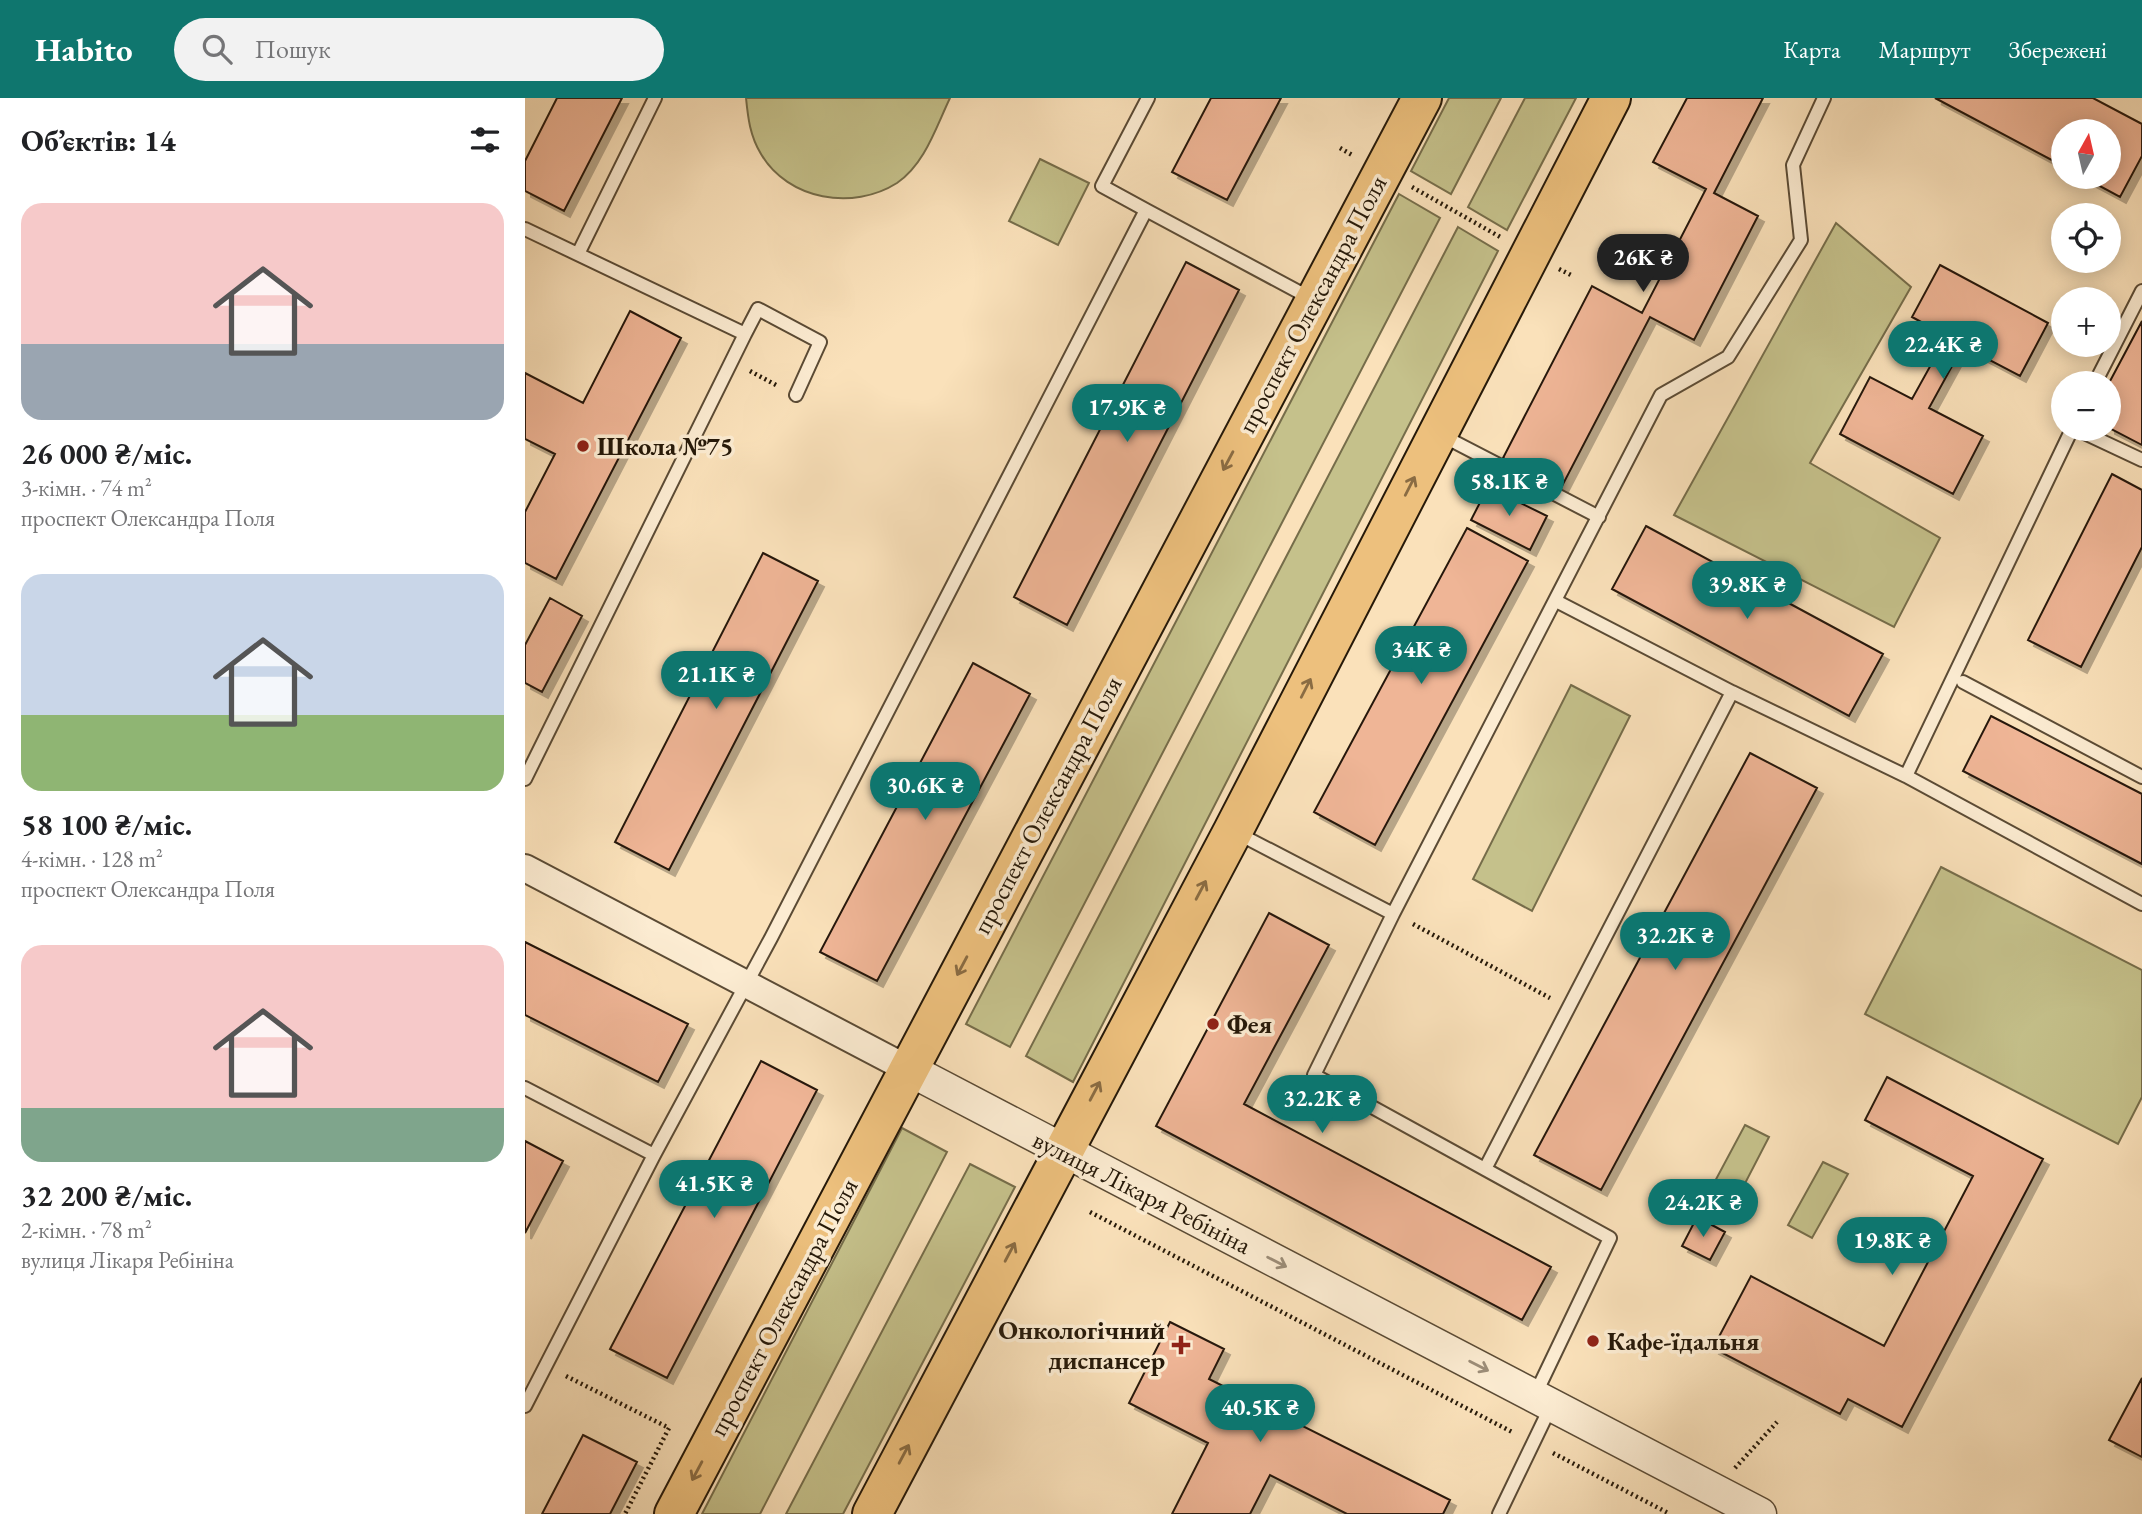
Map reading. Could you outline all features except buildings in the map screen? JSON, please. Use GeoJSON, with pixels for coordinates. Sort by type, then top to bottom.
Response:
{"type":"FeatureCollection","features":[{"type":"Feature","properties":{"kind":"main road","name":"проспект Олександра Поля"},"geometry":{"type":"LineString","coordinates":[[674,1514],[1422,98]]}},
{"type":"Feature","properties":{"kind":"main road"},"geometry":{"type":"LineString","coordinates":[[872,1514],[1233,831],[1611,98]]}},
{"type":"Feature","properties":{"kind":"street","name":"вулиця Лікаря Ребініна"},"geometry":{"type":"LineString","coordinates":[[525,868],[1063,1152],[1760,1514]]}},
{"type":"Feature","properties":{"kind":"lane"},"geometry":{"type":"LineString","coordinates":[[578,254],[656,98]]}},
{"type":"Feature","properties":{"kind":"lane"},"geometry":{"type":"LineString","coordinates":[[1149,98],[1102,186],[1313,300]]}},
{"type":"Feature","properties":{"kind":"lane"},"geometry":{"type":"LineString","coordinates":[[1499,1514],[1534,1444],[1543,1400],[1610,1238],[1314,1075],[1393,914],[1661,395],[1728,357],[1801,240],[1793,165],[1824,98]]}},
{"type":"Feature","properties":{"kind":"lane"},"geometry":{"type":"LineString","coordinates":[[525,1406],[654,1154],[746,985],[1146,210]]}},
{"type":"Feature","properties":{"kind":"lane"},"geometry":{"type":"LineString","coordinates":[[525,229],[745,334]]}},
{"type":"Feature","properties":{"kind":"lane"},"geometry":{"type":"LineString","coordinates":[[2101,371],[2142,291]]}},
{"type":"Feature","properties":{"kind":"lane"},"geometry":{"type":"LineString","coordinates":[[525,779],[758,309],[820,342],[796,395]]}},
{"type":"Feature","properties":{"kind":"lane"},"geometry":{"type":"LineString","coordinates":[[1437,433],[1599,517]]}},
{"type":"Feature","properties":{"kind":"lane"},"geometry":{"type":"LineString","coordinates":[[1906,776],[2068,441]]}},
{"type":"Feature","properties":{"kind":"lane"},"geometry":{"type":"LineString","coordinates":[[2100,441],[2142,460]]}},
{"type":"Feature","properties":{"kind":"lane"},"geometry":{"type":"LineString","coordinates":[[1556,601],[1732,692],[1906,776],[2142,904]]}},
{"type":"Feature","properties":{"kind":"lane"},"geometry":{"type":"LineString","coordinates":[[1963,682],[2142,777]]}},
{"type":"Feature","properties":{"kind":"lane"},"geometry":{"type":"LineString","coordinates":[[1485,1169],[1732,692]]}},
{"type":"Feature","properties":{"kind":"lane"},"geometry":{"type":"LineString","coordinates":[[1233,831],[1393,914]]}},
{"type":"Feature","properties":{"kind":"lane"},"geometry":{"type":"LineString","coordinates":[[525,1088],[654,1154]]}},
{"type":"Feature","properties":{"kind":"path"},"geometry":{"type":"LineString","coordinates":[[1340,148],[1353,155]]}},
{"type":"Feature","properties":{"kind":"path"},"geometry":{"type":"LineString","coordinates":[[1404,183],[1506,240]]}},
{"type":"Feature","properties":{"kind":"path"},"geometry":{"type":"LineString","coordinates":[[731,362],[796,395]]}},
{"type":"Feature","properties":{"kind":"path"},"geometry":{"type":"LineString","coordinates":[[1393,914],[1567,1007]]}},
{"type":"Feature","properties":{"kind":"path"},"geometry":{"type":"LineString","coordinates":[[1090,1212],[1670,1514]]}},
{"type":"Feature","properties":{"kind":"path"},"geometry":{"type":"LineString","coordinates":[[546,1366],[669,1429],[625,1514]]}},
{"type":"Feature","properties":{"kind":"path"},"geometry":{"type":"LineString","coordinates":[[1734,1469],[1777,1422]]}},
{"type":"Feature","properties":{"kind":"shaded area"},"geometry":{"type":"Polygon","coordinates":[[[746,98],[950,98],[929,144],[907,175],[880,192],[842,198],[804,191],[773,170],[754,140],[746,98]]]}},
{"type":"Feature","properties":{"kind":"shaded area"},"geometry":{"type":"Polygon","coordinates":[[[1449,98],[1501,98],[1451,194],[1411,171],[1449,98]]]}},
{"type":"Feature","properties":{"kind":"shaded area"},"geometry":{"type":"Polygon","coordinates":[[[1525,98],[1576,98],[1507,230],[1468,207],[1525,98]]]}},
{"type":"Feature","properties":{"kind":"shaded area"},"geometry":{"type":"Polygon","coordinates":[[[1040,159],[1089,183],[1058,245],[1009,221],[1040,159]]]}},
{"type":"Feature","properties":{"kind":"shaded area"},"geometry":{"type":"Polygon","coordinates":[[[1399,194],[1440,218],[1010,1047],[966,1024],[1399,194]]]}},
{"type":"Feature","properties":{"kind":"shaded area"},"geometry":{"type":"Polygon","coordinates":[[[1836,223],[1911,287],[1810,463],[1940,538],[1894,627],[1674,515],[1836,223]]]}},
{"type":"Feature","properties":{"kind":"shaded area"},"geometry":{"type":"Polygon","coordinates":[[[1458,227],[1498,251],[1073,1082],[1026,1056],[1458,227]]]}},
{"type":"Feature","properties":{"kind":"shaded area"},"geometry":{"type":"Polygon","coordinates":[[[1571,685],[1630,716],[1532,911],[1473,879],[1571,685]]]}},
{"type":"Feature","properties":{"kind":"shaded area"},"geometry":{"type":"Polygon","coordinates":[[[1941,867],[2142,970],[2142,1097],[2118,1144],[1865,1014],[1941,867]]]}},
{"type":"Feature","properties":{"kind":"shaded area"},"geometry":{"type":"Polygon","coordinates":[[[1745,1125],[1769,1137],[1739,1195],[1714,1183],[1745,1125]]]}},
{"type":"Feature","properties":{"kind":"shaded area"},"geometry":{"type":"Polygon","coordinates":[[[902,1128],[947,1152],[760,1514],[702,1514],[902,1128]]]}},
{"type":"Feature","properties":{"kind":"shaded area"},"geometry":{"type":"Polygon","coordinates":[[[1823,1162],[1848,1174],[1812,1238],[1788,1225],[1823,1162]]]}},
{"type":"Feature","properties":{"kind":"shaded area"},"geometry":{"type":"Polygon","coordinates":[[[970,1164],[1015,1187],[843,1514],[786,1514],[970,1164]]]}},
{"type":"Feature","properties":{"kind":"place","name":"Школа №75"},"geometry":{"type":"Point","coordinates":[583,446]}},
{"type":"Feature","properties":{"kind":"place","name":"Фея"},"geometry":{"type":"Point","coordinates":[1213,1024]}},
{"type":"Feature","properties":{"kind":"place","name":"Кафе-їдальня"},"geometry":{"type":"Point","coordinates":[1593,1341]}},
{"type":"Feature","properties":{"kind":"place","name":"Онкологічний диспансер"},"geometry":{"type":"Point","coordinates":[1181,1345]}}]}
